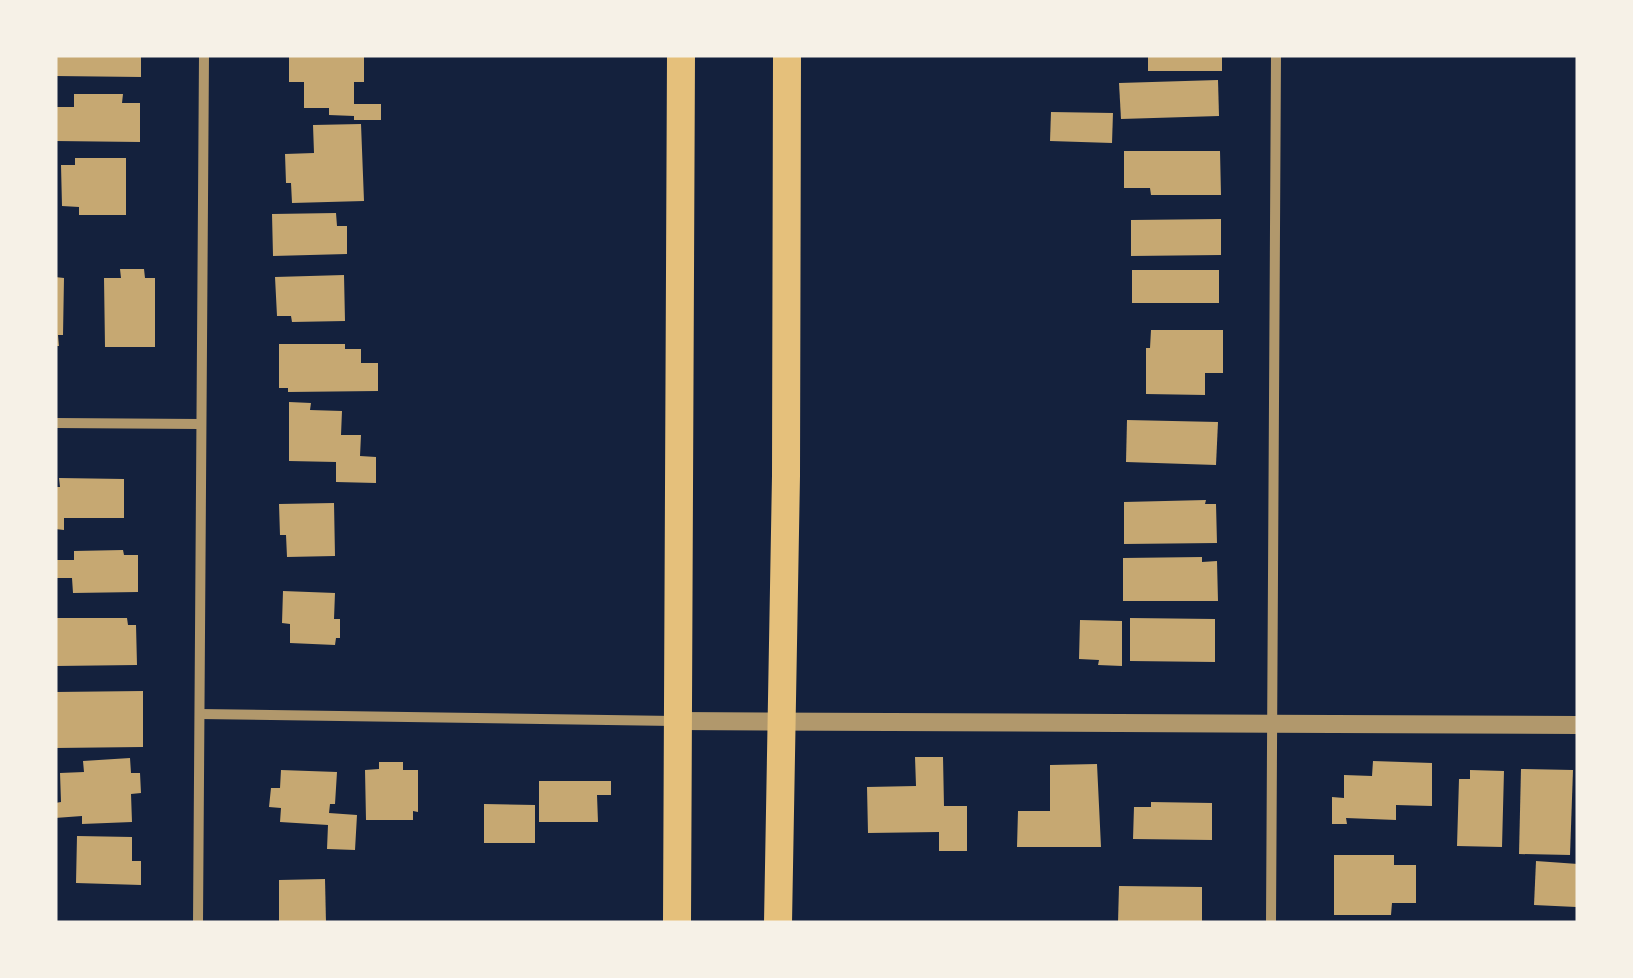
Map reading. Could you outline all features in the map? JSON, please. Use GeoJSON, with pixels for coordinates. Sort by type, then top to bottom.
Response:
{"type":"FeatureCollection","features":[{"type":"Feature","properties":{"kind":"highway"},"geometry":{"type":"LineString","coordinates":[[677,923],[681,55]]}},
{"type":"Feature","properties":{"kind":"highway"},"geometry":{"type":"LineString","coordinates":[[778,923],[786,476],[787,55]]}},
{"type":"Feature","properties":{"kind":"street"},"geometry":{"type":"LineString","coordinates":[[198,923],[204,55]]}},
{"type":"Feature","properties":{"kind":"street"},"geometry":{"type":"LineString","coordinates":[[1270,923],[1276,55]]}},
{"type":"Feature","properties":{"kind":"street"},"geometry":{"type":"LineString","coordinates":[[55,423],[200,424]]}},
{"type":"Feature","properties":{"kind":"street"},"geometry":{"type":"LineString","coordinates":[[200,714],[677,721],[1578,725]]}},
{"type":"Feature","properties":{"kind":"building"},"geometry":{"type":"Polygon","coordinates":[[[55,55],[141,55],[141,77],[55,76],[55,55]]]}},
{"type":"Feature","properties":{"kind":"building"},"geometry":{"type":"Polygon","coordinates":[[[289,55],[364,55],[364,82],[354,82],[354,104],[381,104],[381,120],[354,120],[354,116],[329,115],[329,108],[304,108],[304,82],[289,82],[289,55]]]}},
{"type":"Feature","properties":{"kind":"building"},"geometry":{"type":"Polygon","coordinates":[[[1148,55],[1222,55],[1222,71],[1148,71],[1148,55]]]}},
{"type":"Feature","properties":{"kind":"building"},"geometry":{"type":"Polygon","coordinates":[[[1218,80],[1219,116],[1121,119],[1119,83],[1218,80]]]}},
{"type":"Feature","properties":{"kind":"building"},"geometry":{"type":"Polygon","coordinates":[[[74,94],[123,94],[122,103],[140,103],[140,142],[55,141],[55,107],[74,107],[74,94]]]}},
{"type":"Feature","properties":{"kind":"building"},"geometry":{"type":"Polygon","coordinates":[[[1051,112],[1113,113],[1112,143],[1050,141],[1051,112]]]}},
{"type":"Feature","properties":{"kind":"building"},"geometry":{"type":"Polygon","coordinates":[[[361,124],[364,201],[292,203],[291,183],[286,183],[285,154],[314,153],[313,125],[361,124]]]}},
{"type":"Feature","properties":{"kind":"building"},"geometry":{"type":"Polygon","coordinates":[[[1124,151],[1220,151],[1221,195],[1151,195],[1150,188],[1124,188],[1124,151]]]}},
{"type":"Feature","properties":{"kind":"building"},"geometry":{"type":"Polygon","coordinates":[[[75,158],[126,158],[126,215],[79,215],[79,207],[62,206],[61,165],[75,165],[75,158]]]}},
{"type":"Feature","properties":{"kind":"building"},"geometry":{"type":"Polygon","coordinates":[[[336,213],[337,226],[347,226],[347,254],[273,256],[272,214],[336,213]]]}},
{"type":"Feature","properties":{"kind":"building"},"geometry":{"type":"Polygon","coordinates":[[[1221,219],[1221,255],[1131,256],[1131,220],[1221,219]]]}},
{"type":"Feature","properties":{"kind":"building"},"geometry":{"type":"Polygon","coordinates":[[[120,269],[144,269],[145,278],[155,278],[155,347],[105,347],[104,278],[121,278],[120,269]]]}},
{"type":"Feature","properties":{"kind":"building"},"geometry":{"type":"Polygon","coordinates":[[[1132,270],[1219,270],[1219,303],[1132,303],[1132,270]]]}},
{"type":"Feature","properties":{"kind":"building"},"geometry":{"type":"Polygon","coordinates":[[[344,275],[345,321],[292,322],[291,316],[277,316],[275,277],[344,275]]]}},
{"type":"Feature","properties":{"kind":"building"},"geometry":{"type":"Polygon","coordinates":[[[55,277],[64,278],[63,335],[58,335],[59,346],[55,346],[55,277]]]}},
{"type":"Feature","properties":{"kind":"building"},"geometry":{"type":"Polygon","coordinates":[[[1151,330],[1223,330],[1223,373],[1205,373],[1205,395],[1146,394],[1146,348],[1150,348],[1151,330]]]}},
{"type":"Feature","properties":{"kind":"building"},"geometry":{"type":"Polygon","coordinates":[[[279,344],[345,344],[345,349],[361,349],[361,363],[378,363],[378,391],[288,392],[288,388],[279,388],[279,344]]]}},
{"type":"Feature","properties":{"kind":"building"},"geometry":{"type":"Polygon","coordinates":[[[289,402],[311,403],[310,410],[342,411],[341,435],[361,435],[360,456],[376,457],[376,483],[336,482],[336,462],[289,461],[289,402]]]}},
{"type":"Feature","properties":{"kind":"building"},"geometry":{"type":"Polygon","coordinates":[[[1127,420],[1218,422],[1216,465],[1126,462],[1127,420]]]}},
{"type":"Feature","properties":{"kind":"building"},"geometry":{"type":"Polygon","coordinates":[[[59,478],[124,479],[124,518],[64,518],[64,530],[55,529],[55,487],[60,487],[59,478]]]}},
{"type":"Feature","properties":{"kind":"building"},"geometry":{"type":"Polygon","coordinates":[[[1206,500],[1205,504],[1216,504],[1217,543],[1124,544],[1124,502],[1206,500]]]}},
{"type":"Feature","properties":{"kind":"building"},"geometry":{"type":"Polygon","coordinates":[[[334,503],[335,556],[287,557],[286,535],[280,535],[279,504],[334,503]]]}},
{"type":"Feature","properties":{"kind":"building"},"geometry":{"type":"Polygon","coordinates":[[[123,550],[124,555],[138,555],[138,592],[73,593],[72,578],[55,578],[55,560],[74,560],[74,551],[123,550]]]}},
{"type":"Feature","properties":{"kind":"building"},"geometry":{"type":"Polygon","coordinates":[[[1202,557],[1202,562],[1217,561],[1218,601],[1123,601],[1123,558],[1202,557]]]}},
{"type":"Feature","properties":{"kind":"building"},"geometry":{"type":"Polygon","coordinates":[[[283,591],[335,593],[334,619],[340,619],[340,638],[336,638],[335,645],[290,643],[290,624],[282,623],[283,591]]]}},
{"type":"Feature","properties":{"kind":"building"},"geometry":{"type":"Polygon","coordinates":[[[57,618],[127,618],[128,625],[136,625],[137,665],[55,666],[57,618]]]}},
{"type":"Feature","properties":{"kind":"building"},"geometry":{"type":"Polygon","coordinates":[[[1130,618],[1215,619],[1215,662],[1130,661],[1130,618]]]}},
{"type":"Feature","properties":{"kind":"building"},"geometry":{"type":"Polygon","coordinates":[[[1080,620],[1122,621],[1122,666],[1079,659],[1080,620]]]}},
{"type":"Feature","properties":{"kind":"building"},"geometry":{"type":"Polygon","coordinates":[[[143,691],[143,747],[55,748],[55,692],[143,691]]]}},
{"type":"Feature","properties":{"kind":"building"},"geometry":{"type":"Polygon","coordinates":[[[915,757],[943,757],[944,806],[967,806],[967,851],[939,851],[939,832],[868,833],[867,787],[916,786],[915,757]]]}},
{"type":"Feature","properties":{"kind":"building"},"geometry":{"type":"Polygon","coordinates":[[[130,758],[131,773],[140,773],[141,793],[131,794],[132,822],[82,824],[82,816],[55,818],[55,803],[61,802],[60,773],[84,772],[83,761],[130,758]]]}},
{"type":"Feature","properties":{"kind":"building"},"geometry":{"type":"Polygon","coordinates":[[[1373,761],[1432,763],[1432,806],[1396,805],[1396,820],[1346,818],[1347,824],[1332,824],[1332,797],[1344,798],[1344,775],[1372,776],[1373,761]]]}},
{"type":"Feature","properties":{"kind":"building"},"geometry":{"type":"Polygon","coordinates":[[[379,762],[403,762],[403,770],[418,770],[418,812],[413,811],[413,820],[366,820],[365,770],[379,769],[379,762]]]}},
{"type":"Feature","properties":{"kind":"building"},"geometry":{"type":"Polygon","coordinates":[[[1097,764],[1101,847],[1017,847],[1018,811],[1050,811],[1050,765],[1097,764]]]}},
{"type":"Feature","properties":{"kind":"building"},"geometry":{"type":"Polygon","coordinates":[[[1521,769],[1573,770],[1570,855],[1519,854],[1521,769]]]}},
{"type":"Feature","properties":{"kind":"building"},"geometry":{"type":"Polygon","coordinates":[[[281,770],[337,772],[335,804],[330,804],[329,813],[357,815],[355,850],[327,849],[328,825],[280,822],[281,808],[269,807],[271,788],[280,788],[281,770]]]}},
{"type":"Feature","properties":{"kind":"building"},"geometry":{"type":"Polygon","coordinates":[[[1470,770],[1504,771],[1502,847],[1457,846],[1459,779],[1470,779],[1470,770]]]}},
{"type":"Feature","properties":{"kind":"building"},"geometry":{"type":"Polygon","coordinates":[[[539,781],[611,781],[611,795],[597,795],[598,822],[539,822],[539,781]]]}},
{"type":"Feature","properties":{"kind":"building"},"geometry":{"type":"Polygon","coordinates":[[[1151,802],[1212,803],[1212,840],[1133,839],[1134,807],[1151,807],[1151,802]]]}},
{"type":"Feature","properties":{"kind":"building"},"geometry":{"type":"Polygon","coordinates":[[[484,804],[535,805],[535,843],[484,843],[484,804]]]}},
{"type":"Feature","properties":{"kind":"building"},"geometry":{"type":"Polygon","coordinates":[[[77,836],[132,837],[132,861],[141,861],[141,885],[76,883],[77,836]]]}},
{"type":"Feature","properties":{"kind":"building"},"geometry":{"type":"Polygon","coordinates":[[[1334,855],[1394,855],[1394,865],[1416,865],[1416,903],[1392,903],[1391,915],[1334,915],[1334,855]]]}},
{"type":"Feature","properties":{"kind":"building"},"geometry":{"type":"Polygon","coordinates":[[[1536,861],[1578,864],[1576,907],[1534,905],[1536,861]]]}},
{"type":"Feature","properties":{"kind":"building"},"geometry":{"type":"Polygon","coordinates":[[[325,879],[326,923],[279,923],[279,880],[325,879]]]}},
{"type":"Feature","properties":{"kind":"building"},"geometry":{"type":"Polygon","coordinates":[[[1119,886],[1202,887],[1202,923],[1118,923],[1119,886]]]}}]}
